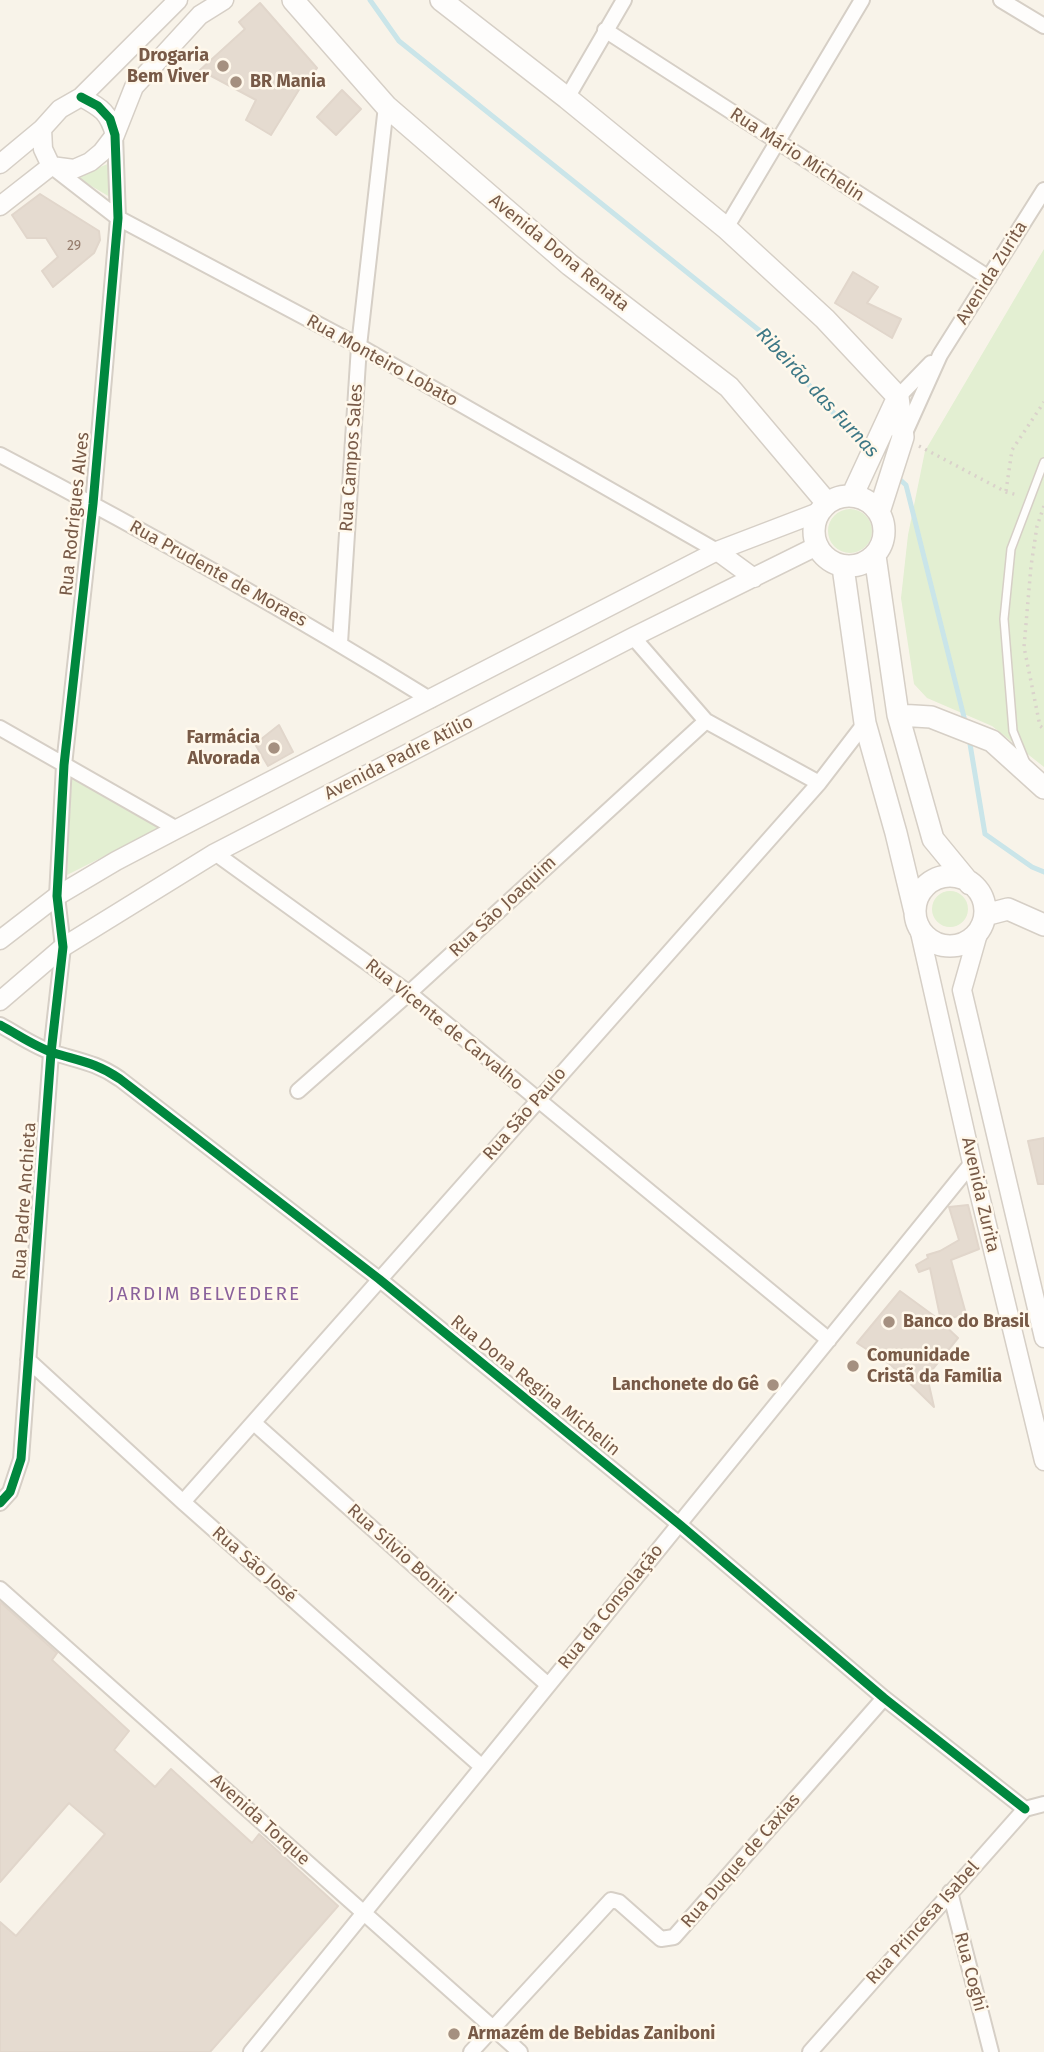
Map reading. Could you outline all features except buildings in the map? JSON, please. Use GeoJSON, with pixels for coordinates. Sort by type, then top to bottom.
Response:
{"type":"FeatureCollection","features":[{"type":"Feature","properties":{"kind":"main road","name":"Avenida Dona Renata"},"geometry":{"type":"LineString","coordinates":[[293,0],[386,106],[570,265],[729,387],[823,508]]}},
{"type":"Feature","properties":{"kind":"main road"},"geometry":{"type":"LineString","coordinates":[[441,0],[567,98],[726,228],[825,319],[898,397],[903,437],[879,512]]}},
{"type":"Feature","properties":{"kind":"main road"},"geometry":{"type":"LineString","coordinates":[[852,496],[898,397]]}},
{"type":"Feature","properties":{"kind":"main road"},"geometry":{"type":"LineString","coordinates":[[852,496],[872,504],[879,512],[885,535],[882,546],[866,563],[843,567],[823,556],[814,535],[814,523],[823,508],[835,499],[852,496]]}},
{"type":"Feature","properties":{"kind":"main road"},"geometry":{"type":"LineString","coordinates":[[875,556],[898,715],[933,839],[982,898],[982,923]]}},
{"type":"Feature","properties":{"kind":"main road"},"geometry":{"type":"LineString","coordinates":[[843,567],[865,723],[917,920],[927,937],[937,944],[949,946],[960,945],[971,939],[982,923],[1008,909],[1044,925]]}},
{"type":"Feature","properties":{"kind":"main road"},"geometry":{"type":"LineString","coordinates":[[898,715],[931,717],[992,741],[1037,781]]}},
{"type":"Feature","properties":{"kind":"main road"},"geometry":{"type":"LineString","coordinates":[[917,920],[921,891],[929,883],[950,877],[961,878],[970,884]]}},
{"type":"Feature","properties":{"kind":"street"},"geometry":{"type":"LineString","coordinates":[[0,164],[42,129],[60,109],[81,97],[178,0]]}},
{"type":"Feature","properties":{"kind":"street"},"geometry":{"type":"LineString","coordinates":[[0,206],[51,166],[74,169],[103,152],[115,135],[134,87],[200,15],[224,0]]}},
{"type":"Feature","properties":{"kind":"street"},"geometry":{"type":"LineString","coordinates":[[567,98],[624,0]]}},
{"type":"Feature","properties":{"kind":"street"},"geometry":{"type":"LineString","coordinates":[[726,228],[862,0]]}},
{"type":"Feature","properties":{"kind":"street"},"geometry":{"type":"LineString","coordinates":[[1001,0],[1044,26]]}},
{"type":"Feature","properties":{"kind":"street","name":"Rua Mário Michelin"},"geometry":{"type":"LineString","coordinates":[[605,30],[989,278]]}},
{"type":"Feature","properties":{"kind":"street"},"geometry":{"type":"LineString","coordinates":[[81,97],[98,106],[110,119],[115,135]]}},
{"type":"Feature","properties":{"kind":"street","name":"Rua Campos Sales"},"geometry":{"type":"LineString","coordinates":[[340,643],[359,346],[386,106]]}},
{"type":"Feature","properties":{"kind":"street"},"geometry":{"type":"LineString","coordinates":[[42,129],[43,149],[51,166]]}},
{"type":"Feature","properties":{"kind":"street","name":"Rua Rodrigues Alves"},"geometry":{"type":"LineString","coordinates":[[57,896],[64,765],[93,504],[118,218],[115,135]]}},
{"type":"Feature","properties":{"kind":"street","name":"Rua Monteiro Lobato"},"geometry":{"type":"LineString","coordinates":[[51,166],[118,218],[359,346],[717,551]]}},
{"type":"Feature","properties":{"kind":"street","name":"Avenida Zurita"},"geometry":{"type":"LineString","coordinates":[[903,437],[940,355],[1044,190]]}},
{"type":"Feature","properties":{"kind":"street","name":"Avenida Zurita"},"geometry":{"type":"LineString","coordinates":[[898,397],[940,355]]}},
{"type":"Feature","properties":{"kind":"street","name":"Rua Prudente de Moraes"},"geometry":{"type":"LineString","coordinates":[[0,455],[93,504],[340,643],[431,700]]}},
{"type":"Feature","properties":{"kind":"street","name":"Avenida Padre Atílio"},"geometry":{"type":"LineString","coordinates":[[0,940],[57,896],[116,861],[717,551],[823,508]]}},
{"type":"Feature","properties":{"kind":"street","name":"Avenida Padre Atílio"},"geometry":{"type":"LineString","coordinates":[[0,1001],[63,947],[215,853],[817,546]]}},
{"type":"Feature","properties":{"kind":"street"},"geometry":{"type":"LineString","coordinates":[[717,551],[754,578]]}},
{"type":"Feature","properties":{"kind":"street"},"geometry":{"type":"LineString","coordinates":[[634,637],[706,721],[819,783]]}},
{"type":"Feature","properties":{"kind":"street","name":"Rua São Joaquim"},"geometry":{"type":"LineString","coordinates":[[298,1091],[706,721]]}},
{"type":"Feature","properties":{"kind":"street","name":"Rua São Paulo"},"geometry":{"type":"LineString","coordinates":[[183,1502],[819,783],[865,723]]}},
{"type":"Feature","properties":{"kind":"street"},"geometry":{"type":"LineString","coordinates":[[0,728],[177,829]]}},
{"type":"Feature","properties":{"kind":"street","name":"Rua Vicente de Carvalho"},"geometry":{"type":"LineString","coordinates":[[215,853],[409,993],[829,1340]]}},
{"type":"Feature","properties":{"kind":"street","name":"Rua Padre Anchieta"},"geometry":{"type":"LineString","coordinates":[[0,1503],[10,1492],[21,1459],[51,1053],[63,947],[57,896]]}},
{"type":"Feature","properties":{"kind":"street","name":"Avenida Zurita"},"geometry":{"type":"LineString","coordinates":[[917,920],[972,1163],[1040,1431],[1044,1461]]}},
{"type":"Feature","properties":{"kind":"street","name":"Avenida Zurita"},"geometry":{"type":"LineString","coordinates":[[982,923],[962,990],[1044,1338]]}},
{"type":"Feature","properties":{"kind":"street","name":"Rua Dona Regina Michelin"},"geometry":{"type":"LineString","coordinates":[[0,1025],[51,1053],[91,1062],[104,1067],[120,1079],[379,1279],[679,1524],[884,1698],[1025,1809]]}},
{"type":"Feature","properties":{"kind":"street","name":"Rua da Consolação"},"geometry":{"type":"LineString","coordinates":[[251,2052],[972,1163]]}},
{"type":"Feature","properties":{"kind":"street","name":"Rua São José"},"geometry":{"type":"LineString","coordinates":[[28,1360],[183,1502],[481,1766]]}},
{"type":"Feature","properties":{"kind":"street","name":"Rua Sílvio Bonini"},"geometry":{"type":"LineString","coordinates":[[254,1423],[548,1685]]}},
{"type":"Feature","properties":{"kind":"street","name":"Avenida Torque"},"geometry":{"type":"LineString","coordinates":[[0,1588],[520,2052]]}},
{"type":"Feature","properties":{"kind":"street","name":"Rua Duque de Caxias"},"geometry":{"type":"LineString","coordinates":[[471,2052],[611,1900],[619,1902],[661,1939],[674,1937],[884,1698]]}},
{"type":"Feature","properties":{"kind":"street"},"geometry":{"type":"LineString","coordinates":[[1025,1809],[1044,1804]]}},
{"type":"Feature","properties":{"kind":"street","name":"Rua Princesa Isabel"},"geometry":{"type":"LineString","coordinates":[[810,2052],[1025,1809]]}},
{"type":"Feature","properties":{"kind":"street","name":"Rua Coghi"},"geometry":{"type":"LineString","coordinates":[[950,1892],[991,2052]]}},
{"type":"Feature","properties":{"kind":"lane"},"geometry":{"type":"LineString","coordinates":[[1037,781],[1013,731],[1004,619],[1011,549],[1044,461]]}},
{"type":"Feature","properties":{"kind":"path"},"geometry":{"type":"LineString","coordinates":[[1006,492],[1012,450],[1044,402]]}},
{"type":"Feature","properties":{"kind":"path"},"geometry":{"type":"LineString","coordinates":[[903,437],[1006,492],[1044,504],[1037,526],[1031,566],[1024,647],[1040,726],[1044,729]]}},
{"type":"Feature","properties":{"kind":"green space"},"geometry":{"type":"Polygon","coordinates":[[[110,163],[110,197],[76,177],[110,163]]]}},
{"type":"Feature","properties":{"kind":"green space"},"geometry":{"type":"Polygon","coordinates":[[[1044,249],[1044,767],[992,726],[927,698],[914,684],[901,598],[908,535],[925,451],[1044,249]]]}},
{"type":"Feature","properties":{"kind":"green space"},"geometry":{"type":"Polygon","coordinates":[[[850,509],[866,515],[872,531],[866,547],[850,553],[834,547],[828,531],[834,515],[850,509]]]}},
{"type":"Feature","properties":{"kind":"green space"},"geometry":{"type":"Polygon","coordinates":[[[72,776],[160,828],[67,875],[72,776]]]}},
{"type":"Feature","properties":{"kind":"green space"},"geometry":{"type":"Polygon","coordinates":[[[950,891],[963,896],[968,909],[963,922],[950,927],[937,922],[932,909],[937,896],[950,891]]]}},
{"type":"Feature","properties":{"kind":"waterway","name":"Ribeirão das Furnas"},"geometry":{"type":"LineString","coordinates":[[370,0],[399,41],[765,335],[867,448]]}},
{"type":"Feature","properties":{"kind":"waterway","name":"Ribeirão das Furnas"},"geometry":{"type":"LineString","coordinates":[[897,477],[906,485],[966,725]]}},
{"type":"Feature","properties":{"kind":"waterway","name":"Ribeirão das Furnas"},"geometry":{"type":"LineString","coordinates":[[969,738],[985,834],[1032,867],[1044,872]]}},
{"type":"Feature","properties":{"kind":"cycle path"},"geometry":{"type":"LineString","coordinates":[[0,1503],[10,1492],[21,1459],[51,1053],[63,947],[57,896],[64,765],[93,504],[118,218],[115,135],[110,119],[98,106],[81,97]]}},
{"type":"Feature","properties":{"kind":"cycle path"},"geometry":{"type":"LineString","coordinates":[[0,1025],[40,1047],[96,1066],[120,1079],[379,1279],[679,1524],[884,1698],[1025,1809]]}},
{"type":"Feature","properties":{"kind":"place","name":"Drogaria Bem Viver"},"geometry":{"type":"Point","coordinates":[223,66]}},
{"type":"Feature","properties":{"kind":"place","name":"BR Mania"},"geometry":{"type":"Point","coordinates":[236,82]}},
{"type":"Feature","properties":{"kind":"place","name":"Farmácia Alvorada"},"geometry":{"type":"Point","coordinates":[274,748]}},
{"type":"Feature","properties":{"kind":"place","name":"Banco do Brasil"},"geometry":{"type":"Point","coordinates":[889,1322]}},
{"type":"Feature","properties":{"kind":"place","name":"Comunidade Cristã da Familia"},"geometry":{"type":"Point","coordinates":[853,1366]}},
{"type":"Feature","properties":{"kind":"place","name":"Lanchonete do Gê"},"geometry":{"type":"Point","coordinates":[773,1385]}},
{"type":"Feature","properties":{"kind":"place","name":"Armazém de Bebidas Zaniboni"},"geometry":{"type":"Point","coordinates":[454,2034]}},
{"type":"Feature","properties":{"kind":"district","name":"JARDIM BELVEDERE"},"geometry":{"type":"Point","coordinates":[205,1295]}}]}
